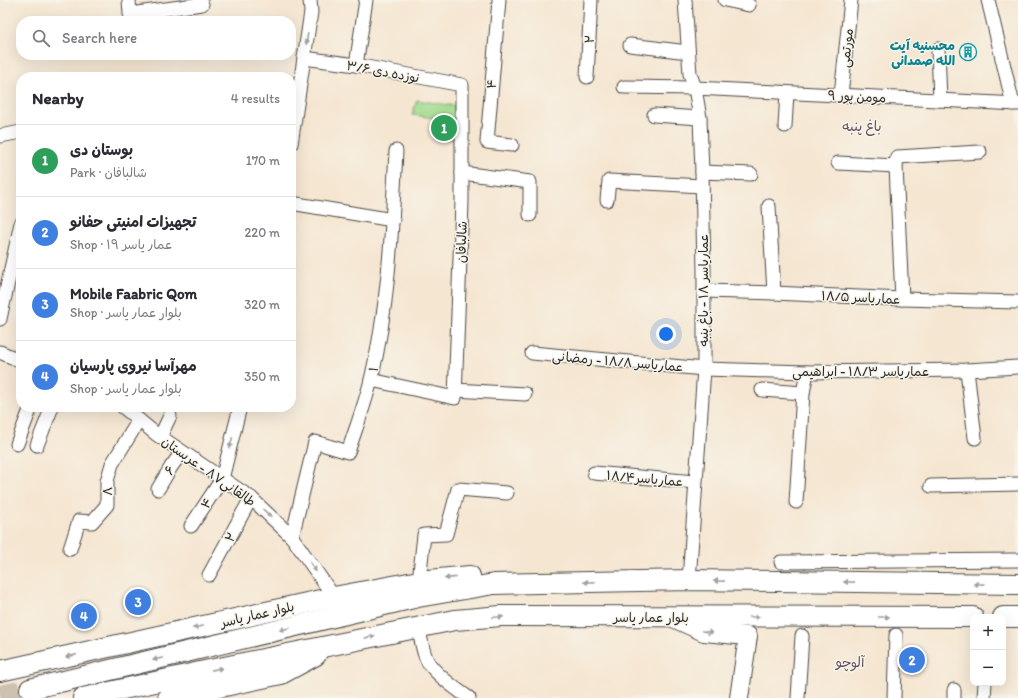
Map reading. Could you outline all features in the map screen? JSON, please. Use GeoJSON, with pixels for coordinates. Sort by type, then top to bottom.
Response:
{"type":"FeatureCollection","features":[{"type":"Feature","properties":{"kind":"main road","name":"بلوار عمار یاسر"},"geometry":{"type":"LineString","coordinates":[[0,671],[334,597],[419,582],[488,574],[515,584]]}},
{"type":"Feature","properties":{"kind":"main road","name":"بلوار عمار یاسر"},"geometry":{"type":"LineString","coordinates":[[25,693],[418,597],[494,584],[689,580],[1018,584]]}},
{"type":"Feature","properties":{"kind":"main road","name":"بلوار عمار یاسر"},"geometry":{"type":"LineString","coordinates":[[83,698],[200,672],[455,620],[501,616],[970,617]]}},
{"type":"Feature","properties":{"kind":"main road"},"geometry":{"type":"LineString","coordinates":[[671,616],[704,632],[748,636],[739,698]]}},
{"type":"Feature","properties":{"kind":"main road"},"geometry":{"type":"LineString","coordinates":[[1006,617],[1018,618]]}},
{"type":"Feature","properties":{"kind":"main road","name":"بلوار عمار یاسر"},"geometry":{"type":"LineString","coordinates":[[168,698],[281,674],[332,646]]}},
{"type":"Feature","properties":{"kind":"main road"},"geometry":{"type":"LineString","coordinates":[[25,693],[18,687],[20,677],[30,665]]}},
{"type":"Feature","properties":{"kind":"street"},"geometry":{"type":"LineString","coordinates":[[129,0],[130,14],[202,4]]}},
{"type":"Feature","properties":{"kind":"street"},"geometry":{"type":"LineString","coordinates":[[296,100],[304,58],[310,12],[310,0]]}},
{"type":"Feature","properties":{"kind":"street"},"geometry":{"type":"LineString","coordinates":[[356,65],[366,0]]}},
{"type":"Feature","properties":{"kind":"street","name":"۴"},"geometry":{"type":"LineString","coordinates":[[498,0],[487,142],[512,145]]}},
{"type":"Feature","properties":{"kind":"street","name":"۲"},"geometry":{"type":"LineString","coordinates":[[586,77],[591,0]]}},
{"type":"Feature","properties":{"kind":"street","name":"عماریاسر ۱۸ - باغ پنبه"},"geometry":{"type":"LineString","coordinates":[[685,0],[690,74],[695,88],[700,118],[704,291],[704,369],[689,580]]}},
{"type":"Feature","properties":{"kind":"street"},"geometry":{"type":"LineString","coordinates":[[725,0],[749,5]]}},
{"type":"Feature","properties":{"kind":"street","name":"مورتمی"},"geometry":{"type":"LineString","coordinates":[[841,95],[851,0]]}},
{"type":"Feature","properties":{"kind":"street"},"geometry":{"type":"LineString","coordinates":[[988,0],[1016,104]]}},
{"type":"Feature","properties":{"kind":"street"},"geometry":{"type":"LineString","coordinates":[[630,45],[688,52]]}},
{"type":"Feature","properties":{"kind":"street"},"geometry":{"type":"LineString","coordinates":[[938,49],[940,100]]}},
{"type":"Feature","properties":{"kind":"street","name":"نوزده دی ۳/۶"},"geometry":{"type":"LineString","coordinates":[[304,58],[356,65],[462,85]]}},
{"type":"Feature","properties":{"kind":"street","name":"شالبافان"},"geometry":{"type":"LineString","coordinates":[[455,394],[462,202],[462,85]]}},
{"type":"Feature","properties":{"kind":"street","name":"مومن پور ۹"},"geometry":{"type":"LineString","coordinates":[[624,87],[695,88],[1016,104]]}},
{"type":"Feature","properties":{"kind":"street"},"geometry":{"type":"LineString","coordinates":[[785,126],[787,93]]}},
{"type":"Feature","properties":{"kind":"street"},"geometry":{"type":"LineString","coordinates":[[654,115],[700,118]]}},
{"type":"Feature","properties":{"kind":"street"},"geometry":{"type":"LineString","coordinates":[[0,136],[16,133]]}},
{"type":"Feature","properties":{"kind":"street","name":"۱"},"geometry":{"type":"LineString","coordinates":[[292,536],[314,442],[348,452],[371,380],[383,312],[392,220],[396,151]]}},
{"type":"Feature","properties":{"kind":"street"},"geometry":{"type":"LineString","coordinates":[[902,299],[896,166],[897,157],[980,152]]}},
{"type":"Feature","properties":{"kind":"street"},"geometry":{"type":"LineString","coordinates":[[838,163],[896,166]]}},
{"type":"Feature","properties":{"kind":"street"},"geometry":{"type":"LineString","coordinates":[[702,172],[751,174]]}},
{"type":"Feature","properties":{"kind":"street"},"geometry":{"type":"LineString","coordinates":[[462,173],[530,182],[530,214]]}},
{"type":"Feature","properties":{"kind":"street"},"geometry":{"type":"LineString","coordinates":[[607,200],[608,181],[702,186]]}},
{"type":"Feature","properties":{"kind":"street"},"geometry":{"type":"LineString","coordinates":[[296,204],[392,220]]}},
{"type":"Feature","properties":{"kind":"street"},"geometry":{"type":"LineString","coordinates":[[769,206],[774,292]]}},
{"type":"Feature","properties":{"kind":"street"},"geometry":{"type":"LineString","coordinates":[[0,319],[16,246]]}},
{"type":"Feature","properties":{"kind":"street","name":"عماریاسر ۱۸/۵"},"geometry":{"type":"LineString","coordinates":[[704,291],[774,292],[902,299],[1018,302]]}},
{"type":"Feature","properties":{"kind":"street"},"geometry":{"type":"LineString","coordinates":[[0,352],[16,358]]}},
{"type":"Feature","properties":{"kind":"street","name":"عماریاسر ۱۸/۸ - رمضانی"},"geometry":{"type":"LineString","coordinates":[[532,353],[704,369]]}},
{"type":"Feature","properties":{"kind":"street","name":"عماریاسر ۱۸/۳ - ابراهیمی"},"geometry":{"type":"LineString","coordinates":[[704,369],[806,372],[967,370],[1018,367]]}},
{"type":"Feature","properties":{"kind":"street"},"geometry":{"type":"LineString","coordinates":[[967,370],[974,438]]}},
{"type":"Feature","properties":{"kind":"street"},"geometry":{"type":"LineString","coordinates":[[796,502],[802,393],[806,372]]}},
{"type":"Feature","properties":{"kind":"street"},"geometry":{"type":"LineString","coordinates":[[371,380],[455,394],[525,394]]}},
{"type":"Feature","properties":{"kind":"street"},"geometry":{"type":"LineString","coordinates":[[762,390],[802,393]]}},
{"type":"Feature","properties":{"kind":"street"},"geometry":{"type":"LineString","coordinates":[[17,444],[29,412]]}},
{"type":"Feature","properties":{"kind":"street"},"geometry":{"type":"LineString","coordinates":[[36,445],[50,412]]}},
{"type":"Feature","properties":{"kind":"street","name":"طالقانی۸۷ - عربستان"},"geometry":{"type":"LineString","coordinates":[[129,412],[160,437],[251,498],[292,536],[334,597]]}},
{"type":"Feature","properties":{"kind":"street","name":"۴"},"geometry":{"type":"LineString","coordinates":[[191,526],[222,479],[239,412]]}},
{"type":"Feature","properties":{"kind":"street"},"geometry":{"type":"LineString","coordinates":[[160,437],[170,416]]}},
{"type":"Feature","properties":{"kind":"street","name":"۸"},"geometry":{"type":"LineString","coordinates":[[70,549],[79,520],[92,522],[107,505],[107,481],[112,464],[139,420]]}},
{"type":"Feature","properties":{"kind":"street","name":"۶"},"geometry":{"type":"LineString","coordinates":[[158,488],[182,452]]}},
{"type":"Feature","properties":{"kind":"street","name":"عماریاسر۱۸/۴"},"geometry":{"type":"LineString","coordinates":[[594,473],[695,482]]}},
{"type":"Feature","properties":{"kind":"street"},"geometry":{"type":"LineString","coordinates":[[931,486],[1018,484]]}},
{"type":"Feature","properties":{"kind":"street"},"geometry":{"type":"LineString","coordinates":[[419,582],[424,535],[446,534],[458,489],[507,493]]}},
{"type":"Feature","properties":{"kind":"street","name":"۲"},"geometry":{"type":"LineString","coordinates":[[209,575],[251,498]]}},
{"type":"Feature","properties":{"kind":"street"},"geometry":{"type":"LineString","coordinates":[[781,562],[1018,560]]}},
{"type":"Feature","properties":{"kind":"street"},"geometry":{"type":"LineString","coordinates":[[419,628],[424,654],[428,662],[438,674],[468,698]]}},
{"type":"Feature","properties":{"kind":"street"},"geometry":{"type":"LineString","coordinates":[[894,698],[896,635]]}},
{"type":"Feature","properties":{"kind":"street"},"geometry":{"type":"LineString","coordinates":[[798,698],[802,636]]}},
{"type":"Feature","properties":{"kind":"street"},"geometry":{"type":"LineString","coordinates":[[984,698],[985,686]]}},
{"type":"Feature","properties":{"kind":"green space"},"geometry":{"type":"Polygon","coordinates":[[[417,100],[455,106],[455,139],[434,139],[434,118],[412,115],[417,100]]]}},
{"type":"Feature","properties":{"kind":"tunnel"},"geometry":{"type":"LineString","coordinates":[[0,695],[30,689]]}},
{"type":"Feature","properties":{"kind":"place","name":"محسنیه آیت الله صمدانی"},"geometry":{"type":"Point","coordinates":[968,52]}},
{"type":"Feature","properties":{"kind":"place","name":"بوستان دی"},"geometry":{"type":"Point","coordinates":[444,128]}},
{"type":"Feature","properties":{"kind":"place","name":"Mobile Faabric Qom"},"geometry":{"type":"Point","coordinates":[138,602]}},
{"type":"Feature","properties":{"kind":"place","name":"مهرآسا نیروی پارسیان"},"geometry":{"type":"Point","coordinates":[84,616]}},
{"type":"Feature","properties":{"kind":"place","name":"تجهیزات امنیتی حفانو"},"geometry":{"type":"Point","coordinates":[912,660]}},
{"type":"Feature","properties":{"kind":"district","name":"باغ پنبه"},"geometry":{"type":"Point","coordinates":[862,126]}},
{"type":"Feature","properties":{"kind":"district","name":"آلوچو"},"geometry":{"type":"Point","coordinates":[850,662]}}]}
